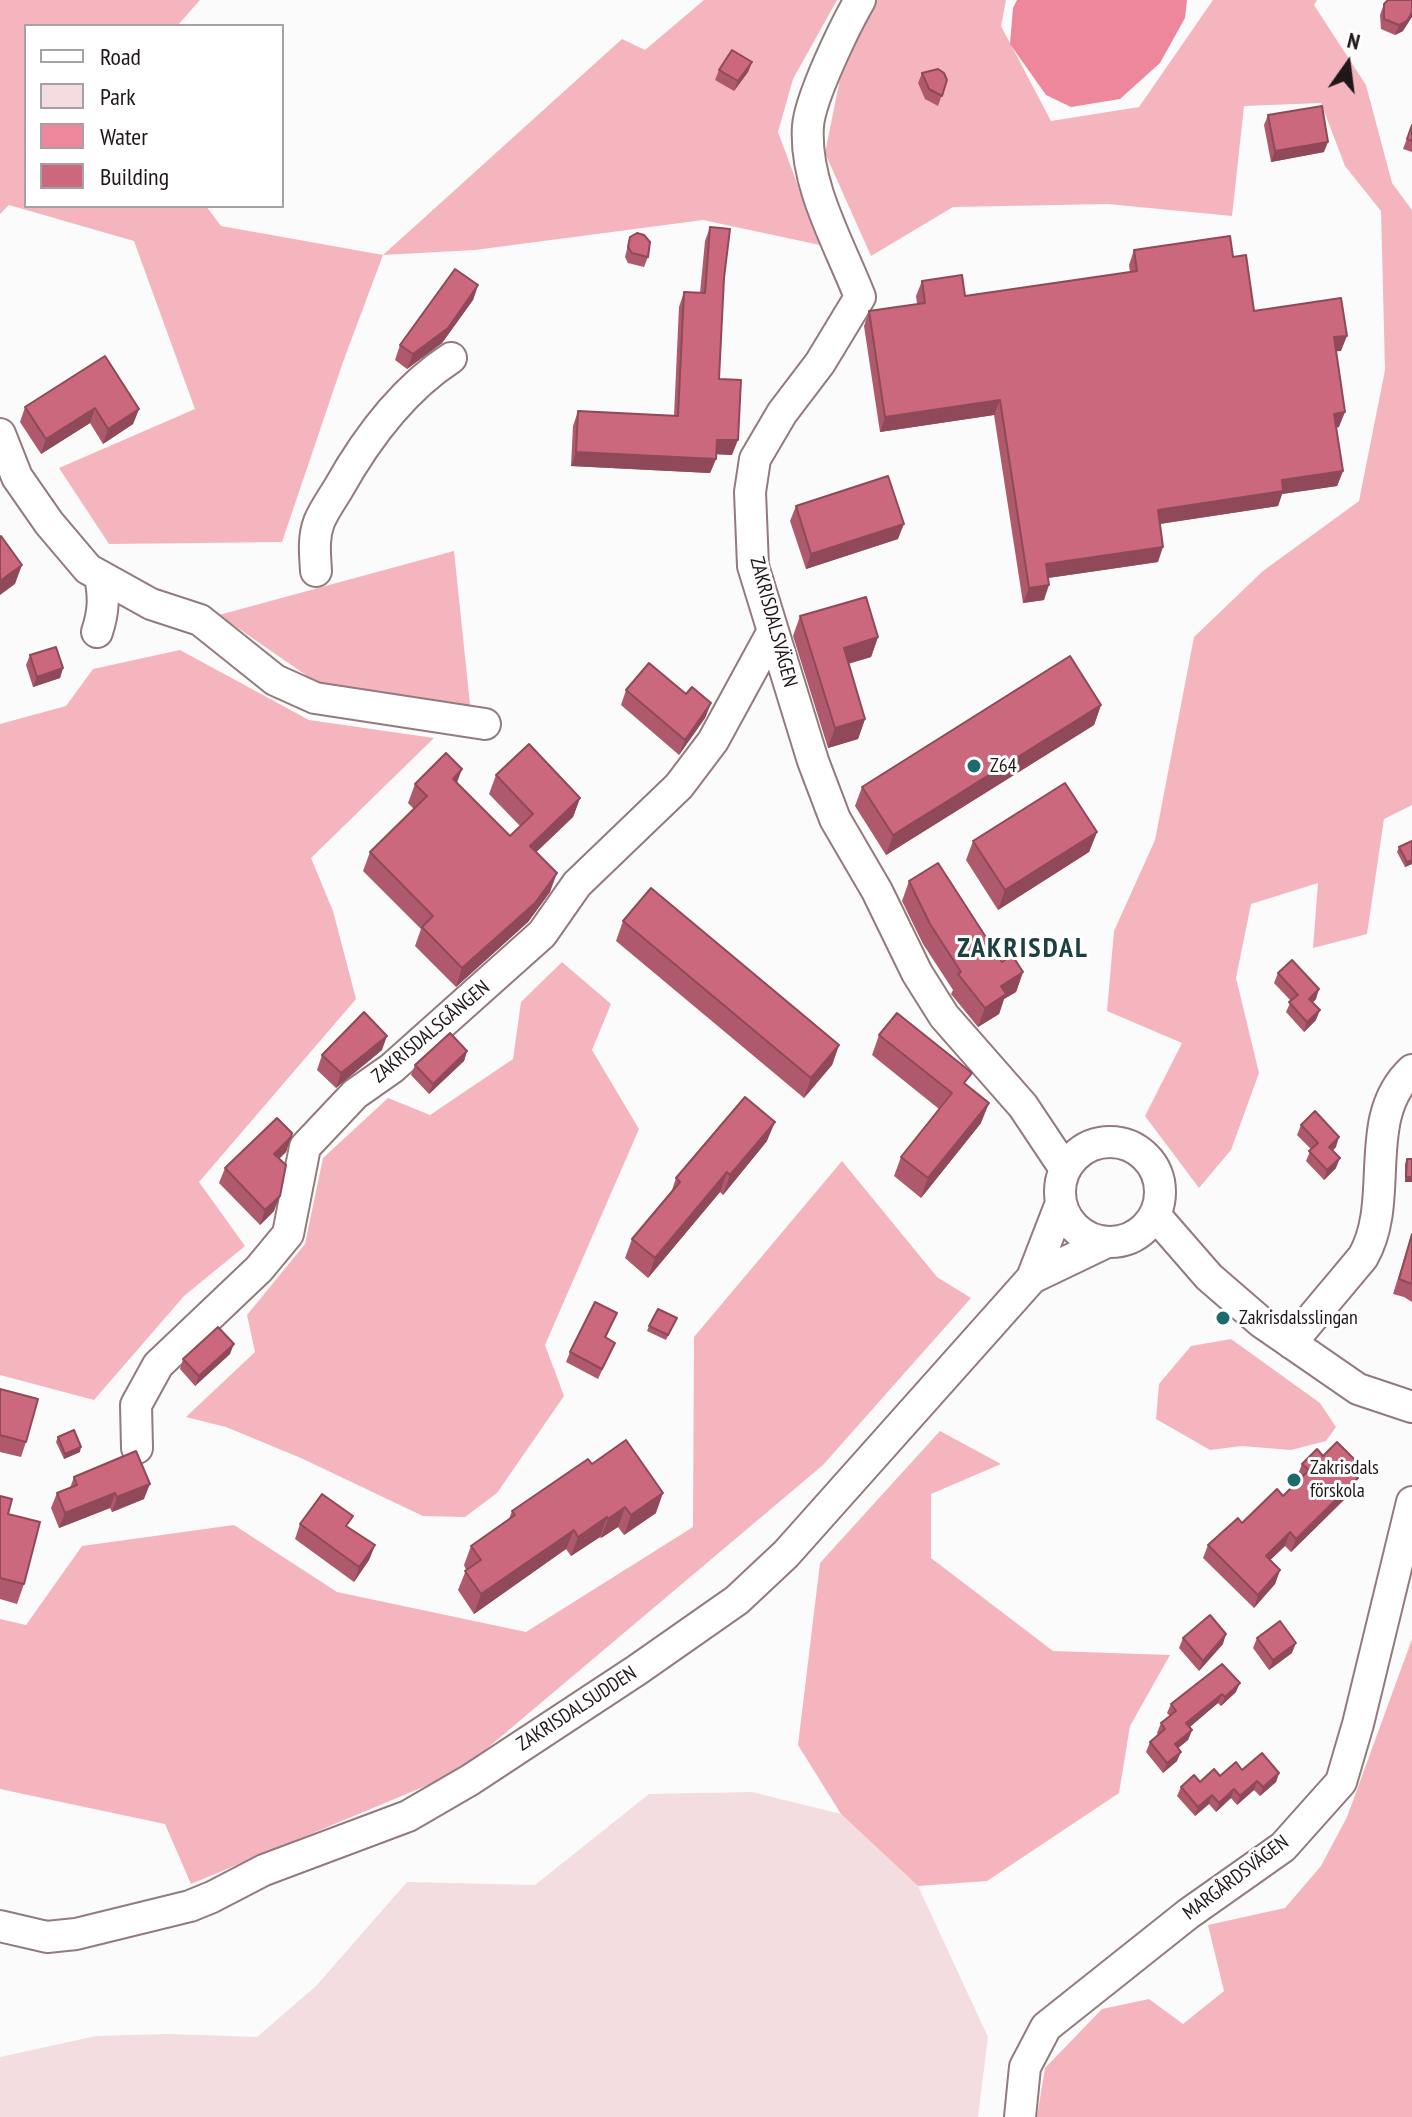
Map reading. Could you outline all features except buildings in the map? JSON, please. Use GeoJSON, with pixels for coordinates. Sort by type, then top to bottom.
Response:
{"type":"FeatureCollection","features":[{"type":"Feature","properties":{"kind":"street","name":"ZAKRISDALSVÄGEN"},"geometry":{"type":"LineString","coordinates":[[860,0],[813,103],[808,125],[810,161],[820,198],[860,297],[755,459],[750,492],[753,566],[813,761],[835,819],[877,891],[917,973],[944,1016],[1023,1106],[1076,1158]]}},
{"type":"Feature","properties":{"kind":"street"},"geometry":{"type":"LineString","coordinates":[[316,571],[314,545],[319,522],[355,459],[384,419],[433,369],[451,358]]}},
{"type":"Feature","properties":{"kind":"street"},"geometry":{"type":"LineString","coordinates":[[0,434],[17,477],[88,569],[165,609],[200,620],[275,680],[315,698],[485,724]]}},
{"type":"Feature","properties":{"kind":"street"},"geometry":{"type":"LineString","coordinates":[[97,632],[104,596],[100,576]]}},
{"type":"Feature","properties":{"kind":"street","name":"ZAKRISDALSGÅNGEN"},"geometry":{"type":"LineString","coordinates":[[137,1448],[136,1405],[158,1365],[259,1269],[288,1234],[305,1147],[355,1094],[392,1068],[542,934],[577,884],[679,786],[713,741],[773,631]]}},
{"type":"Feature","properties":{"kind":"street"},"geometry":{"type":"LineString","coordinates":[[1291,1343],[1363,1257],[1371,1242],[1376,1226],[1383,1134],[1389,1100],[1400,1081],[1412,1070]]}},
{"type":"Feature","properties":{"kind":"street"},"geometry":{"type":"LineString","coordinates":[[1119,1240],[1148,1224],[1155,1215],[1160,1188],[1150,1162],[1140,1152],[1114,1142],[1100,1143],[1076,1158],[1060,1186],[1061,1203],[1067,1218],[1077,1230],[1091,1238],[1119,1240],[1209,1277]]}},
{"type":"Feature","properties":{"kind":"street","name":"ZAKRISDALSUDDEN"},"geometry":{"type":"LineString","coordinates":[[0,1926],[47,1937],[76,1934],[190,1906],[264,1870],[408,1816],[470,1780],[737,1600],[786,1554],[1032,1278],[1061,1203]]}},
{"type":"Feature","properties":{"kind":"street"},"geometry":{"type":"LineString","coordinates":[[1155,1215],[1209,1277],[1251,1314],[1358,1389],[1412,1407]]}},
{"type":"Feature","properties":{"kind":"street","name":"ZAKRISDALSUDDEN"},"geometry":{"type":"LineString","coordinates":[[1032,1278],[1119,1240]]}},
{"type":"Feature","properties":{"kind":"street","name":"MARGÅRDSVÄGEN"},"geometry":{"type":"LineString","coordinates":[[1020,2117],[1025,2067],[1046,2027],[1188,1914],[1283,1847],[1341,1782],[1412,1502]]}},
{"type":"Feature","properties":{"kind":"green space"},"geometry":{"type":"Polygon","coordinates":[[[752,1792],[841,1814],[918,1886],[988,2037],[978,2117],[0,2117],[0,2057],[96,2036],[167,2034],[257,2037],[316,1986],[407,1882],[535,1885],[649,1794],[752,1792]]]}},
{"type":"Feature","properties":{"kind":"shaded area"},"geometry":{"type":"Polygon","coordinates":[[[0,0],[200,0],[179,24],[24,24],[24,208],[208,208],[221,226],[383,255],[282,542],[109,544],[59,468],[195,409],[134,241],[9,205],[0,214],[0,0]]]}},
{"type":"Feature","properties":{"kind":"shaded area"},"geometry":{"type":"Polygon","coordinates":[[[704,0],[837,0],[793,79],[778,132],[820,245],[703,220],[475,250],[383,255],[622,39],[645,50],[704,0]]]}},
{"type":"Feature","properties":{"kind":"shaded area"},"geometry":{"type":"Polygon","coordinates":[[[873,0],[1006,0],[1001,26],[1051,121],[1139,107],[1213,0],[1317,0],[1314,5],[1366,85],[1392,183],[1412,210],[1412,805],[1384,819],[1367,934],[1313,948],[1318,883],[1251,904],[1236,978],[1259,1073],[1231,1150],[1199,1188],[1145,1116],[1182,1043],[1107,1011],[1114,931],[1155,840],[1194,637],[1263,571],[1359,501],[1385,370],[1381,211],[1345,166],[1321,103],[1244,106],[1232,216],[1108,204],[953,207],[871,256],[825,153],[842,69],[873,0]]]}},
{"type":"Feature","properties":{"kind":"shaded area"},"geometry":{"type":"Polygon","coordinates":[[[454,551],[471,714],[323,687],[219,615],[454,551]]]}},
{"type":"Feature","properties":{"kind":"shaded area"},"geometry":{"type":"Polygon","coordinates":[[[180,650],[309,720],[434,738],[311,858],[333,911],[356,999],[199,1182],[245,1246],[184,1296],[94,1400],[0,1375],[0,724],[66,706],[93,669],[180,650]]]}},
{"type":"Feature","properties":{"kind":"shaded area"},"geometry":{"type":"Polygon","coordinates":[[[562,962],[611,1004],[592,1050],[639,1129],[545,1345],[564,1396],[497,1493],[465,1517],[423,1516],[301,1458],[226,1427],[186,1417],[255,1352],[247,1315],[305,1244],[323,1158],[388,1098],[430,1115],[513,1059],[521,1002],[562,962]]]}},
{"type":"Feature","properties":{"kind":"shaded area"},"geometry":{"type":"Polygon","coordinates":[[[842,1161],[937,1277],[971,1298],[823,1465],[459,1772],[191,1884],[165,1824],[0,1789],[0,1619],[26,1625],[82,1546],[234,1525],[337,1592],[526,1632],[693,1527],[694,1337],[842,1161]]]}},
{"type":"Feature","properties":{"kind":"shaded area"},"geometry":{"type":"Polygon","coordinates":[[[1231,1339],[1320,1403],[1336,1427],[1326,1441],[1291,1450],[1242,1446],[1210,1450],[1156,1419],[1159,1384],[1191,1346],[1231,1339]]]}},
{"type":"Feature","properties":{"kind":"shaded area"},"geometry":{"type":"Polygon","coordinates":[[[940,1431],[1001,1464],[931,1494],[931,1558],[1053,1651],[1170,1655],[1130,1726],[1119,1793],[987,1881],[918,1886],[841,1814],[798,1745],[820,1563],[940,1431]]]}},
{"type":"Feature","properties":{"kind":"shaded area"},"geometry":{"type":"Polygon","coordinates":[[[1412,1639],[1412,2117],[1037,2117],[1045,2068],[1102,2009],[1149,1999],[1183,2024],[1224,1991],[1208,1925],[1285,1908],[1321,1866],[1347,1817],[1412,1639]]]}},
{"type":"Feature","properties":{"kind":"water"},"geometry":{"type":"Polygon","coordinates":[[[1017,0],[1187,0],[1185,18],[1160,63],[1120,99],[1071,107],[1046,95],[1010,44],[1013,8],[1017,0]]]}},
{"type":"Feature","properties":{"kind":"place","name":"Z64"},"geometry":{"type":"Point","coordinates":[974,766]}},
{"type":"Feature","properties":{"kind":"place","name":"Zakrisdalsslingan"},"geometry":{"type":"Point","coordinates":[1223,1318]}},
{"type":"Feature","properties":{"kind":"place","name":"Zakrisdals förskola"},"geometry":{"type":"Point","coordinates":[1294,1480]}},
{"type":"Feature","properties":{"kind":"district","name":"ZAKRISDAL"},"geometry":{"type":"Point","coordinates":[1023,949]}}]}
